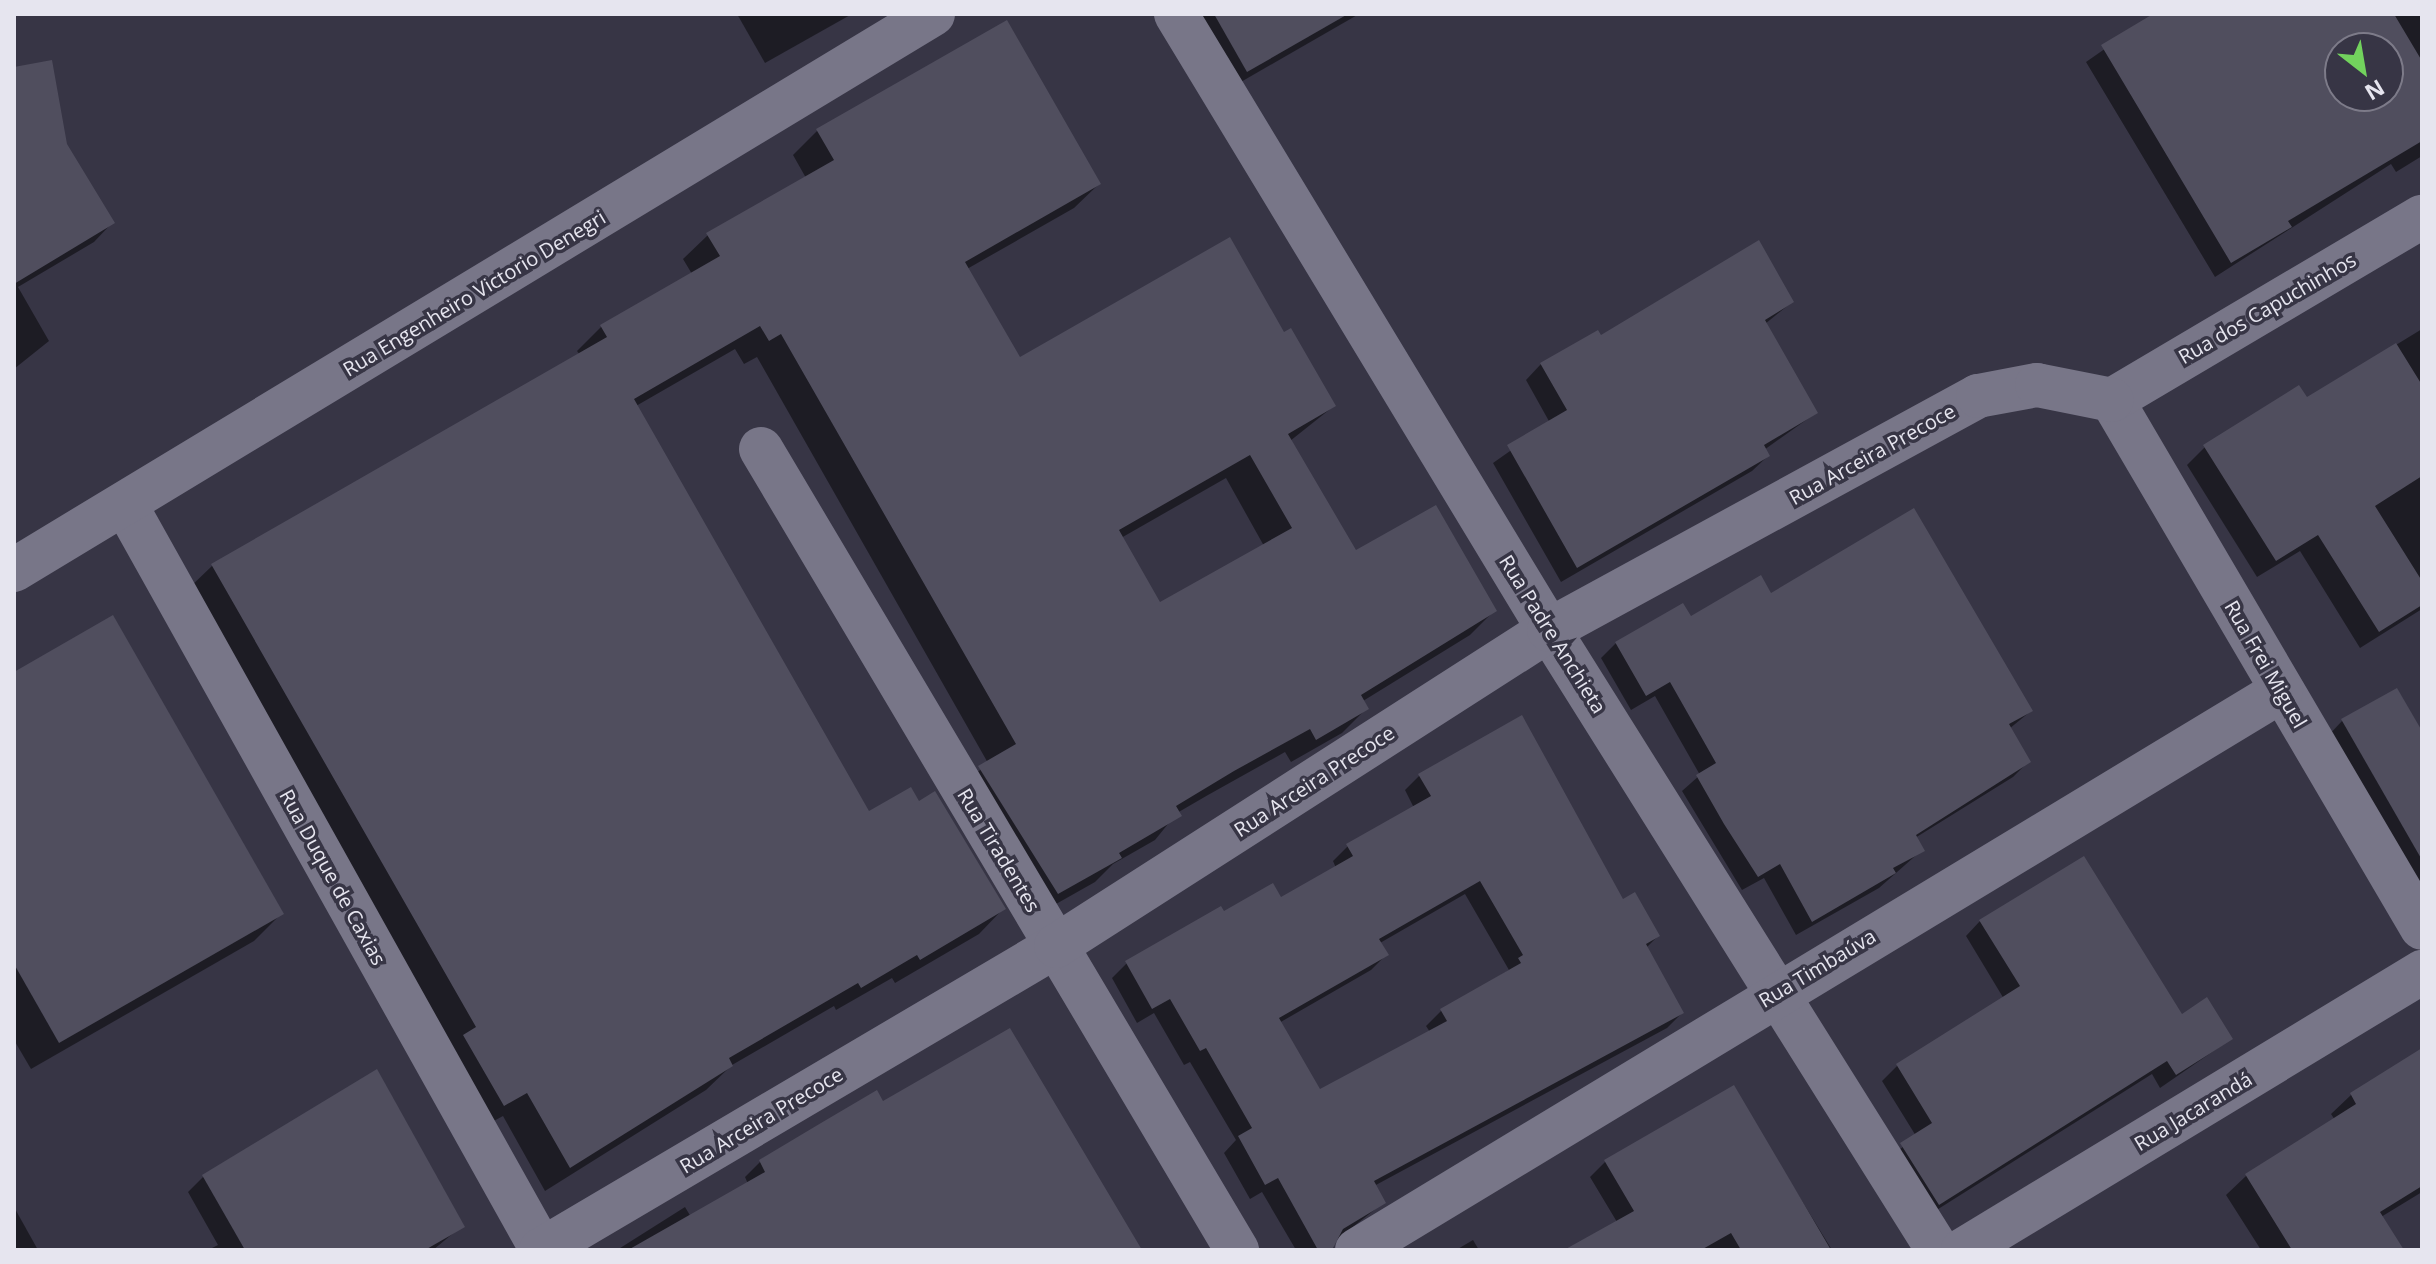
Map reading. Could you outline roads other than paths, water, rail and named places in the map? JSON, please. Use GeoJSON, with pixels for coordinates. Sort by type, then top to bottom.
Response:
{"type":"FeatureCollection","features":[{"type":"Feature","properties":{"kind":"street","name":"Rua Engenheiro Victorio Denegri"},"geometry":{"type":"LineString","coordinates":[[14,570],[933,14]]}},
{"type":"Feature","properties":{"kind":"street","name":"Rua Padre Anchieta"},"geometry":{"type":"LineString","coordinates":[[1176,14],[1549,630],[1938,1250]]}},
{"type":"Feature","properties":{"kind":"street","name":"Rua dos Capuchinhos"},"geometry":{"type":"LineString","coordinates":[[2112,400],[2422,217]]}},
{"type":"Feature","properties":{"kind":"street","name":"Rua Arceira Precoce"},"geometry":{"type":"LineString","coordinates":[[541,1250],[1056,946],[1549,630],[1978,396],[2037,385],[2112,400]]}},
{"type":"Feature","properties":{"kind":"street","name":"Rua Frei Miguel"},"geometry":{"type":"LineString","coordinates":[[2112,400],[2422,928]]}},
{"type":"Feature","properties":{"kind":"street","name":"Rua Tiradentes"},"geometry":{"type":"LineString","coordinates":[[761,449],[1237,1250]]}},
{"type":"Feature","properties":{"kind":"street","name":"Rua Duque de Caxias"},"geometry":{"type":"LineString","coordinates":[[125,504],[541,1250]]}},
{"type":"Feature","properties":{"kind":"street","name":"Rua Timbaúva"},"geometry":{"type":"LineString","coordinates":[[1357,1250],[1777,991],[2281,691]]}},
{"type":"Feature","properties":{"kind":"street","name":"Rua Jacarandá"},"geometry":{"type":"LineString","coordinates":[[1963,1250],[2422,972]]}}]}
